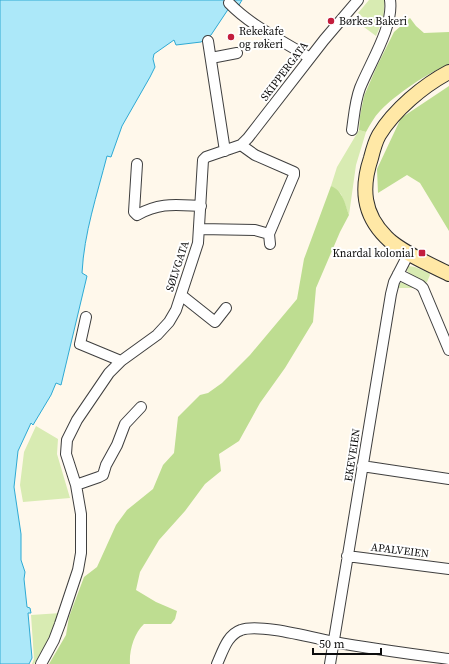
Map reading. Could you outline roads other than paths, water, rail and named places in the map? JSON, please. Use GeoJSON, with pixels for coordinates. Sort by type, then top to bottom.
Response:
{"type":"FeatureCollection","features":[{"type":"Feature","properties":{"kind":"street","name":"SKIPPERGATA"},"geometry":{"type":"LineString","coordinates":[[206,157],[241,145],[256,128],[341,18],[358,0]]}},
{"type":"Feature","properties":{"kind":"street"},"geometry":{"type":"LineString","coordinates":[[352,130],[360,88],[382,38],[391,7],[390,0]]}},
{"type":"Feature","properties":{"kind":"street"},"geometry":{"type":"LineString","coordinates":[[230,3],[237,12],[310,58]]}},
{"type":"Feature","properties":{"kind":"street"},"geometry":{"type":"LineString","coordinates":[[208,41],[225,151]]}},
{"type":"Feature","properties":{"kind":"street"},"geometry":{"type":"LineString","coordinates":[[211,58],[237,53]]}},
{"type":"Feature","properties":{"kind":"street"},"geometry":{"type":"LineString","coordinates":[[449,72],[427,86],[405,103],[385,126],[379,136],[368,166],[365,193],[369,212],[386,238],[409,253],[449,274]]}},
{"type":"Feature","properties":{"kind":"street"},"geometry":{"type":"LineString","coordinates":[[200,229],[255,230],[270,239],[294,172],[255,155],[241,145]]}},
{"type":"Feature","properties":{"kind":"street","name":"SØLVGATA"},"geometry":{"type":"LineString","coordinates":[[43,660],[60,624],[79,565],[81,553],[81,514],[76,485],[66,454],[67,440],[77,420],[109,373],[121,361],[157,335],[170,322],[181,295],[198,243],[203,160],[206,157]]}},
{"type":"Feature","properties":{"kind":"street"},"geometry":{"type":"LineString","coordinates":[[136,164],[134,212],[137,215],[158,206],[169,204],[201,206]]}},
{"type":"Feature","properties":{"kind":"street","name":"EKEVEIEN"},"geometry":{"type":"LineString","coordinates":[[330,664],[391,294],[394,282],[409,253]]}},
{"type":"Feature","properties":{"kind":"street"},"geometry":{"type":"LineString","coordinates":[[398,274],[423,288],[449,350]]}},
{"type":"Feature","properties":{"kind":"street"},"geometry":{"type":"LineString","coordinates":[[181,295],[215,322],[226,308]]}},
{"type":"Feature","properties":{"kind":"street"},"geometry":{"type":"LineString","coordinates":[[86,317],[80,344],[121,361]]}},
{"type":"Feature","properties":{"kind":"street"},"geometry":{"type":"LineString","coordinates":[[76,485],[103,475],[106,465],[117,445],[124,424],[141,407]]}},
{"type":"Feature","properties":{"kind":"street"},"geometry":{"type":"LineString","coordinates":[[362,466],[449,479]]}},
{"type":"Feature","properties":{"kind":"street","name":"APALVEIEN"},"geometry":{"type":"LineString","coordinates":[[347,556],[449,569]]}},
{"type":"Feature","properties":{"kind":"street"},"geometry":{"type":"LineString","coordinates":[[217,664],[226,644],[235,633],[242,629],[254,628],[294,633],[333,642],[449,659]]}},
{"type":"Feature","properties":{"kind":"water"},"geometry":{"type":"Polygon","coordinates":[[[0,0],[242,0],[239,5],[233,2],[211,35],[201,42],[176,45],[174,40],[154,54],[153,59],[155,67],[122,126],[111,157],[107,156],[85,243],[82,273],[87,276],[61,385],[56,383],[51,395],[33,425],[31,423],[18,451],[14,487],[21,534],[21,560],[25,572],[24,579],[27,607],[30,608],[31,613],[28,613],[32,658],[29,664],[0,664],[0,0]]]}},
{"type":"Feature","properties":{"kind":"place","name":"Børkes Bakeri"},"geometry":{"type":"Point","coordinates":[331,21]}},
{"type":"Feature","properties":{"kind":"place","name":"Rekekafe og røkeri"},"geometry":{"type":"Point","coordinates":[231,37]}},
{"type":"Feature","properties":{"kind":"place","name":"Knardal kolonial"},"geometry":{"type":"Point","coordinates":[422,253]}}]}
